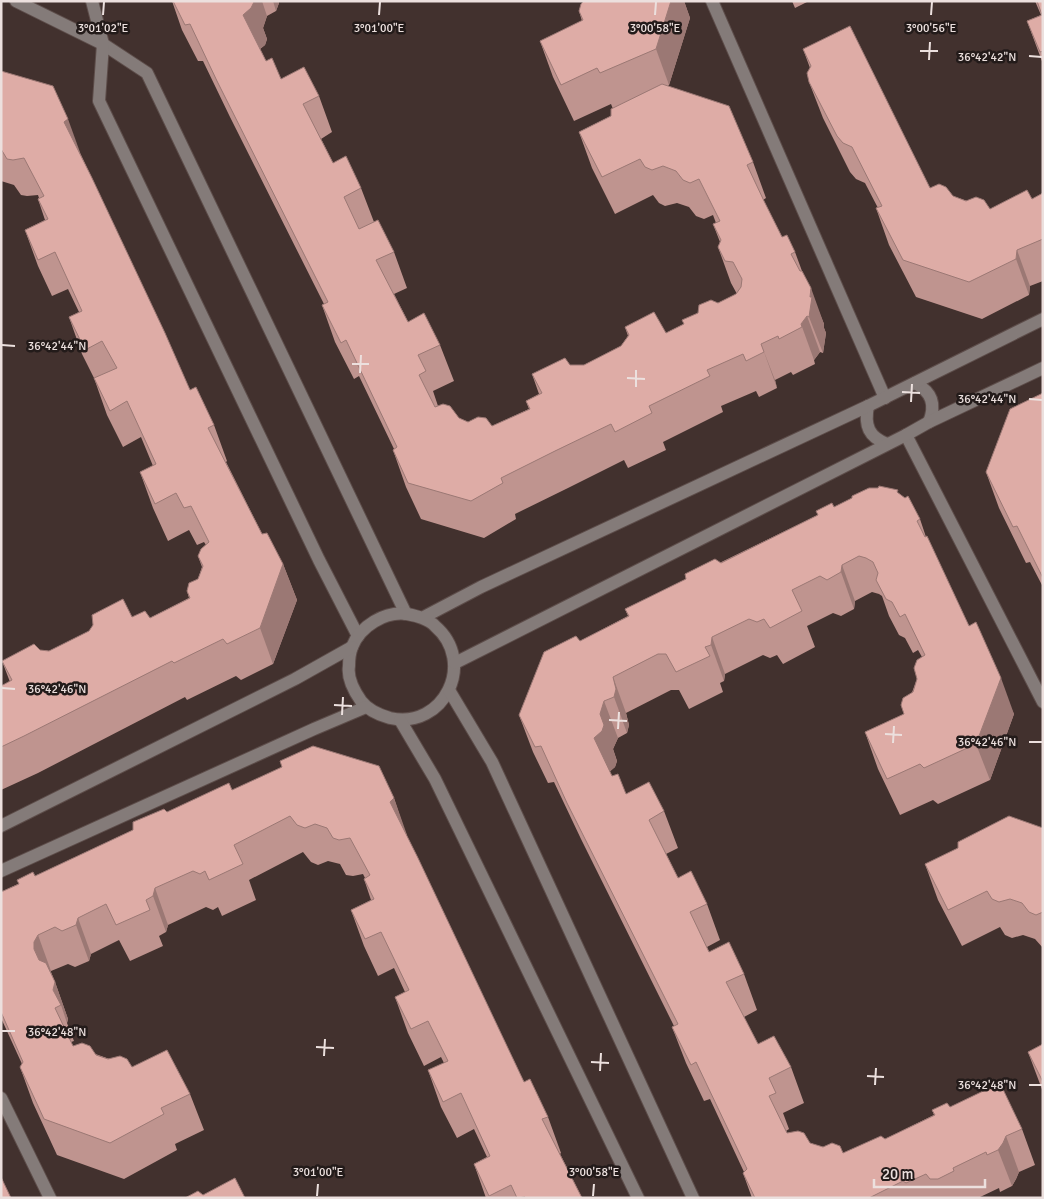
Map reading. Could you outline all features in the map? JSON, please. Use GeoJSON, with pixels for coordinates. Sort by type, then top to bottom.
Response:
{"type":"FeatureCollection","features":[{"type":"Feature","properties":{"kind":"street"},"geometry":{"type":"LineString","coordinates":[[16,1],[103,44],[147,73],[406,614]]}},
{"type":"Feature","properties":{"kind":"street"},"geometry":{"type":"LineString","coordinates":[[1,826],[295,680],[355,642],[367,626],[378,618],[406,614],[422,618],[435,625],[445,636],[452,649],[455,662],[454,677],[449,690],[441,702],[429,712],[415,718],[400,720],[382,716],[366,707],[353,689],[348,669],[355,642],[319,560],[99,101],[103,44],[92,1]]}},
{"type":"Feature","properties":{"kind":"street"},"geometry":{"type":"LineString","coordinates":[[712,1],[885,398]]}},
{"type":"Feature","properties":{"kind":"street"},"geometry":{"type":"LineString","coordinates":[[422,618],[480,587],[885,398],[1043,318]]}},
{"type":"Feature","properties":{"kind":"street"},"geometry":{"type":"LineString","coordinates":[[455,662],[929,422],[1043,368]]}},
{"type":"Feature","properties":{"kind":"street"},"geometry":{"type":"LineString","coordinates":[[916,383],[924,388],[933,404],[933,414],[929,422]]}},
{"type":"Feature","properties":{"kind":"street"},"geometry":{"type":"LineString","coordinates":[[868,406],[867,426],[872,434],[888,444]]}},
{"type":"Feature","properties":{"kind":"street"},"geometry":{"type":"LineString","coordinates":[[906,435],[1043,702]]}},
{"type":"Feature","properties":{"kind":"street"},"geometry":{"type":"LineString","coordinates":[[449,690],[492,762],[694,1198]]}},
{"type":"Feature","properties":{"kind":"street"},"geometry":{"type":"LineString","coordinates":[[1,870],[314,728],[366,707]]}},
{"type":"Feature","properties":{"kind":"street"},"geometry":{"type":"LineString","coordinates":[[400,720],[435,779],[638,1198]]}},
{"type":"Feature","properties":{"kind":"street"},"geometry":{"type":"LineString","coordinates":[[1,1098],[50,1198]]}},
{"type":"Feature","properties":{"kind":"building"},"geometry":{"type":"Polygon","coordinates":[[[173,1],[253,1],[251,8],[243,15],[266,61],[272,58],[281,79],[304,67],[319,96],[303,104],[333,163],[346,156],[361,188],[344,197],[359,229],[378,220],[394,252],[376,260],[408,322],[424,313],[440,345],[418,355],[426,371],[419,375],[435,407],[443,404],[450,406],[459,418],[468,422],[478,417],[486,418],[492,426],[530,409],[526,401],[542,393],[532,374],[565,358],[570,365],[584,365],[621,346],[629,335],[625,327],[654,312],[666,333],[684,324],[682,320],[698,313],[699,305],[711,300],[718,303],[736,294],[741,287],[742,279],[733,262],[725,261],[718,247],[721,240],[713,224],[720,221],[699,179],[690,183],[683,180],[676,171],[663,166],[652,170],[645,167],[640,159],[602,177],[579,132],[611,116],[611,109],[662,84],[729,106],[753,162],[747,165],[782,237],[787,235],[795,252],[791,254],[811,288],[810,297],[812,297],[809,317],[807,316],[801,324],[802,327],[779,339],[778,336],[761,344],[764,352],[746,361],[743,354],[707,370],[710,376],[649,406],[652,413],[615,432],[611,424],[555,451],[501,478],[503,483],[471,501],[408,483],[393,450],[397,447],[346,340],[341,343],[322,305],[328,302],[190,24],[185,25],[173,1]]]}},
{"type":"Feature","properties":{"kind":"building"},"geometry":{"type":"Polygon","coordinates":[[[584,1],[671,1],[656,49],[600,73],[597,68],[561,85],[540,41],[583,20],[579,11],[584,1]]]}},
{"type":"Feature","properties":{"kind":"building"},"geometry":{"type":"Polygon","coordinates":[[[1037,1],[1043,1],[1043,51],[1040,52],[1027,21],[1042,15],[1037,1]]]}},
{"type":"Feature","properties":{"kind":"building"},"geometry":{"type":"Polygon","coordinates":[[[850,26],[930,188],[939,184],[946,187],[953,196],[966,201],[976,197],[984,200],[990,209],[1027,190],[1032,199],[1043,193],[1043,239],[1017,250],[1016,259],[969,282],[903,260],[876,208],[882,206],[852,147],[843,143],[837,136],[809,82],[807,73],[811,66],[803,49],[850,26]]]}},
{"type":"Feature","properties":{"kind":"building"},"geometry":{"type":"Polygon","coordinates":[[[1,71],[53,86],[68,119],[64,122],[165,333],[190,390],[196,387],[214,425],[208,428],[262,534],[267,533],[283,564],[260,628],[227,644],[223,639],[174,663],[172,661],[1,747],[1,686],[12,680],[2,661],[34,644],[40,650],[49,651],[89,631],[93,625],[92,615],[123,599],[132,617],[145,611],[150,618],[190,598],[187,591],[189,583],[198,579],[203,566],[198,556],[201,549],[209,542],[191,506],[184,508],[176,493],[155,504],[140,472],[156,464],[127,401],[110,411],[94,378],[117,368],[102,341],[85,350],[69,317],[82,311],[55,252],[38,260],[25,230],[48,219],[38,199],[44,196],[24,158],[7,159],[1,149],[1,71]]]}},
{"type":"Feature","properties":{"kind":"building"},"geometry":{"type":"Polygon","coordinates":[[[1043,393],[1043,578],[1017,526],[1013,527],[986,472],[1010,409],[1043,393]]]}},
{"type":"Feature","properties":{"kind":"building"},"geometry":{"type":"Polygon","coordinates":[[[879,486],[898,490],[897,492],[905,498],[908,496],[920,519],[917,521],[925,537],[927,536],[969,626],[976,622],[1001,678],[976,744],[924,768],[920,764],[887,779],[865,732],[904,714],[901,705],[903,698],[913,692],[917,679],[914,668],[917,660],[925,655],[905,614],[900,617],[892,602],[886,599],[876,580],[878,573],[873,562],[859,556],[842,565],[841,572],[827,580],[820,576],[792,590],[802,611],[770,628],[764,619],[757,622],[749,619],[712,637],[711,645],[705,647],[710,656],[676,672],[666,654],[658,654],[613,677],[616,689],[614,697],[604,701],[600,714],[604,725],[602,731],[594,738],[612,776],[618,774],[626,794],[649,782],[664,811],[649,820],[678,878],[691,871],[707,904],[690,912],[709,952],[729,942],[744,974],[726,982],[758,1044],[774,1036],[791,1067],[769,1078],[776,1093],[769,1096],[787,1133],[798,1131],[804,1133],[810,1143],[823,1147],[832,1143],[840,1146],[843,1153],[881,1136],[885,1139],[935,1115],[932,1110],[947,1103],[950,1107],[1000,1083],[1022,1129],[1006,1136],[998,1150],[987,1155],[986,1152],[953,1168],[954,1171],[938,1179],[930,1179],[926,1174],[906,1183],[903,1181],[869,1198],[755,1198],[743,1173],[747,1169],[696,1062],[691,1065],[672,1027],[678,1024],[567,803],[541,746],[535,747],[519,715],[544,652],[576,636],[580,641],[629,616],[625,609],[686,579],[685,574],[715,559],[721,563],[818,515],[816,511],[832,503],[834,507],[869,488],[878,488],[879,486]]]}},
{"type":"Feature","properties":{"kind":"building"},"geometry":{"type":"Polygon","coordinates":[[[313,746],[379,766],[394,798],[390,802],[524,1082],[530,1079],[548,1117],[542,1119],[582,1198],[517,1198],[511,1185],[489,1196],[474,1164],[490,1156],[461,1093],[443,1102],[428,1070],[448,1061],[428,1021],[411,1029],[395,997],[409,990],[381,932],[365,939],[351,910],[374,899],[364,879],[370,875],[350,838],[339,840],[333,838],[327,828],[315,824],[305,828],[297,825],[290,816],[234,845],[243,864],[209,880],[205,871],[200,874],[193,871],[155,888],[153,896],[146,900],[150,910],[116,925],[106,904],[78,918],[76,925],[62,931],[55,927],[38,935],[34,942],[34,949],[39,960],[46,963],[55,982],[53,990],[61,1005],[55,1008],[73,1046],[82,1043],[90,1046],[96,1055],[108,1059],[120,1056],[127,1059],[132,1067],[167,1050],[190,1094],[161,1108],[164,1114],[110,1143],[44,1119],[20,1067],[23,1062],[1,1012],[1,892],[19,884],[17,880],[33,872],[35,876],[133,830],[133,822],[164,809],[167,812],[229,783],[232,790],[282,767],[280,761],[313,746]]]}},
{"type":"Feature","properties":{"kind":"building"},"geometry":{"type":"Polygon","coordinates":[[[1009,816],[1043,828],[1043,912],[1036,915],[1029,912],[1022,903],[1010,899],[999,902],[992,899],[987,891],[948,910],[925,864],[958,848],[958,842],[1009,816]]]}},
{"type":"Feature","properties":{"kind":"building"},"geometry":{"type":"Polygon","coordinates":[[[1043,1044],[1043,1082],[1028,1052],[1043,1044]]]}},
{"type":"Feature","properties":{"kind":"building"},"geometry":{"type":"Polygon","coordinates":[[[1,1177],[11,1198],[1,1198],[1,1177]]]}},
{"type":"Feature","properties":{"kind":"building"},"geometry":{"type":"Polygon","coordinates":[[[235,1178],[245,1198],[185,1198],[198,1191],[203,1195],[235,1178]]]}}]}
